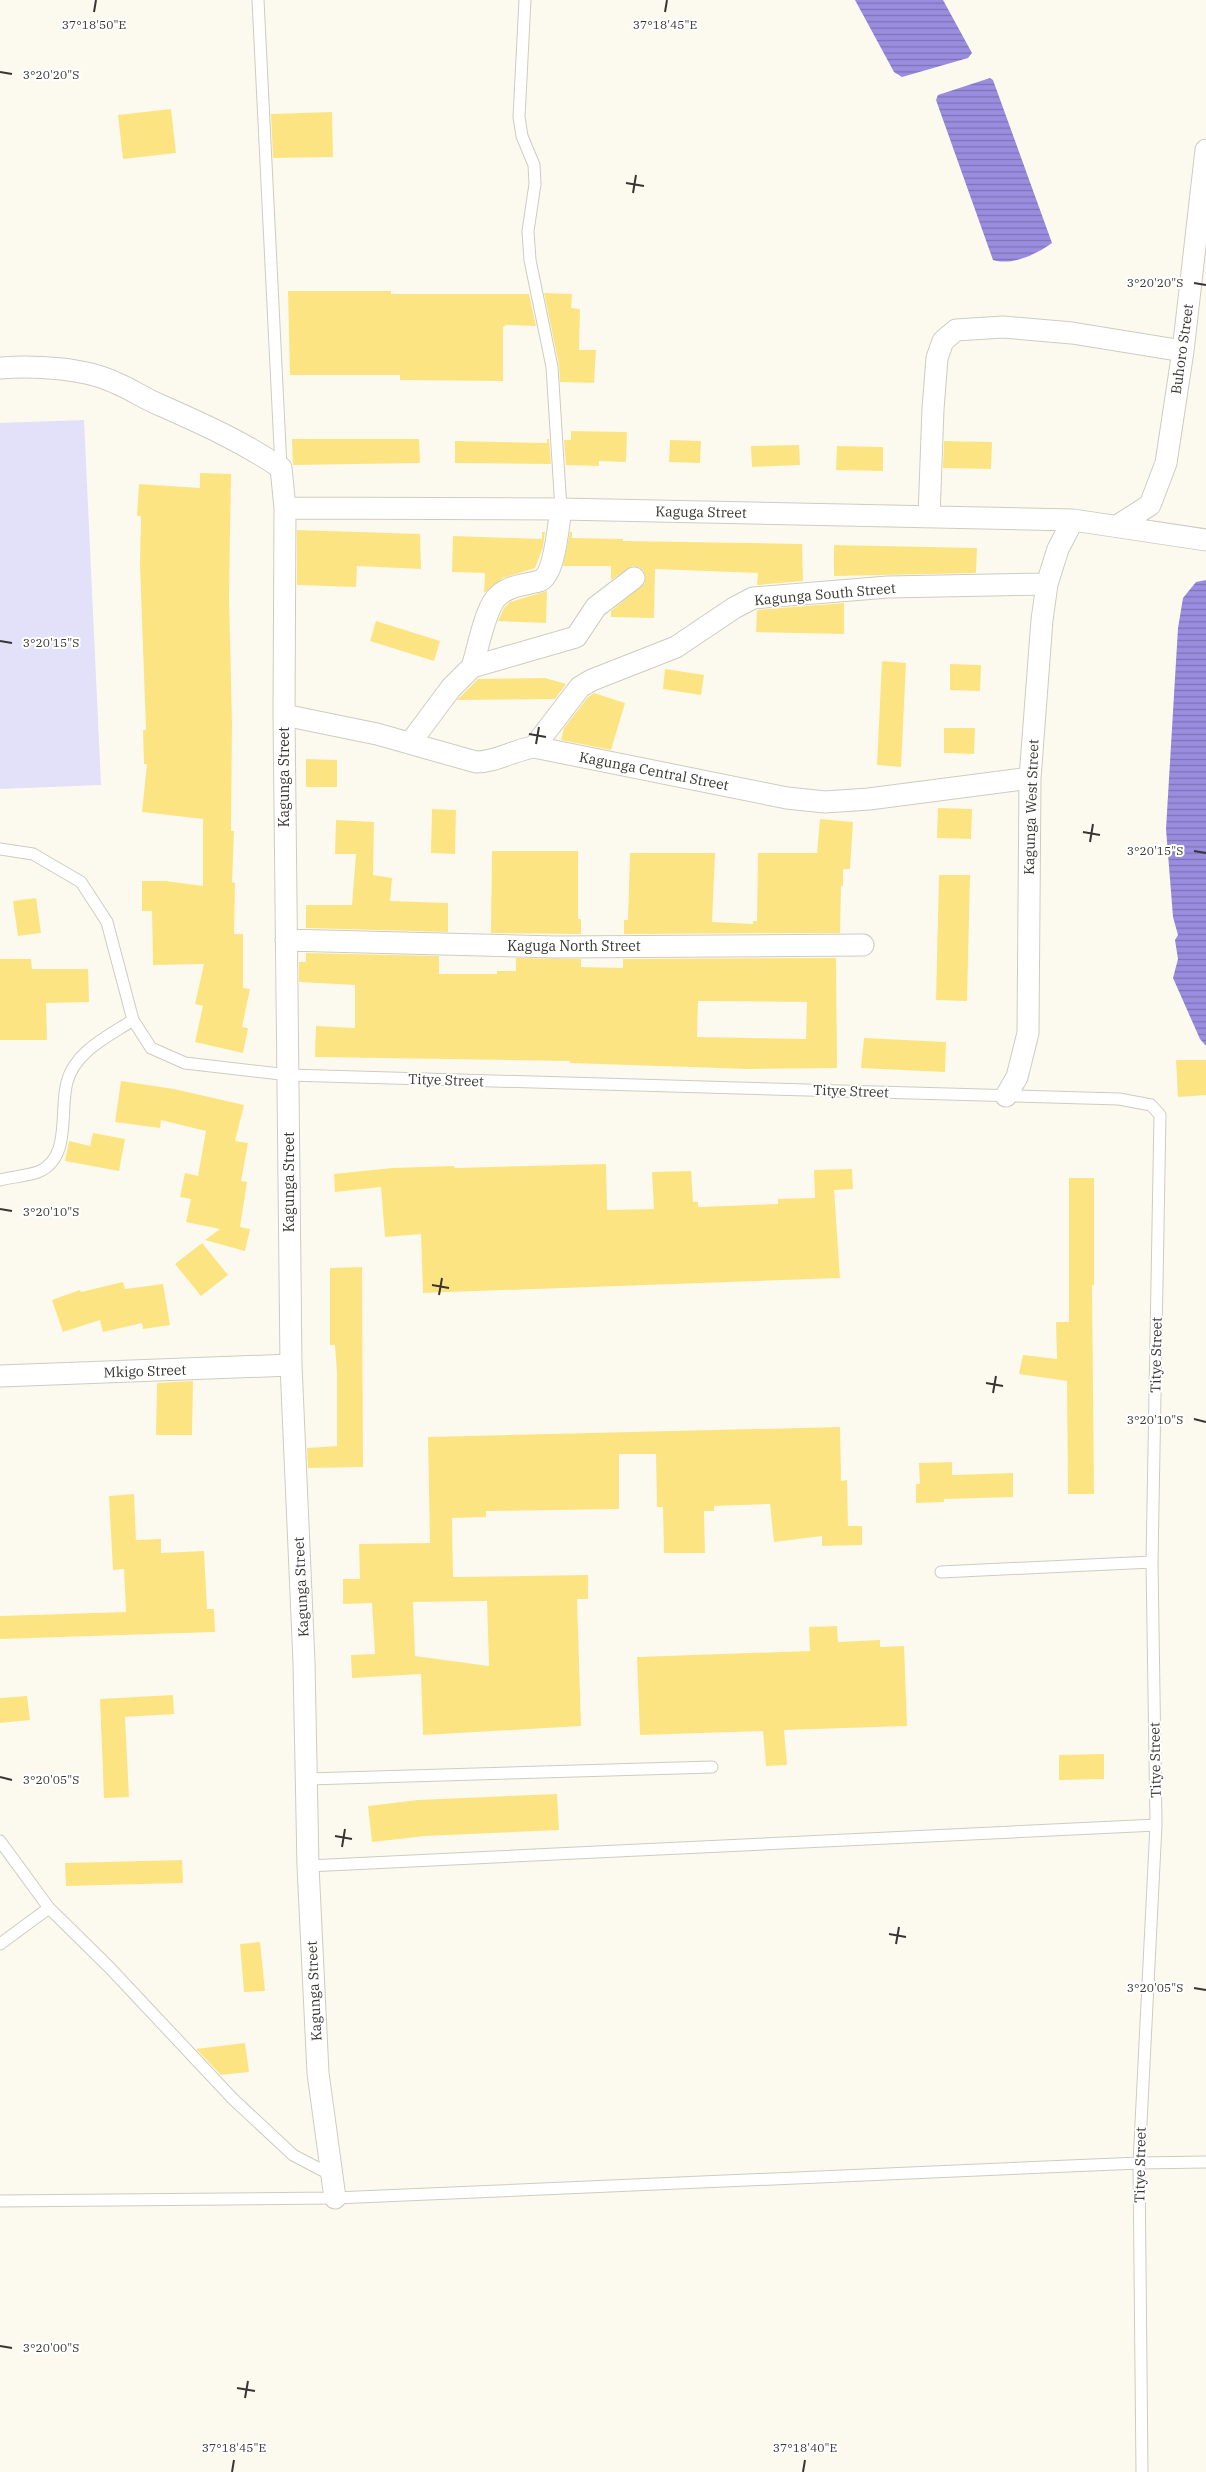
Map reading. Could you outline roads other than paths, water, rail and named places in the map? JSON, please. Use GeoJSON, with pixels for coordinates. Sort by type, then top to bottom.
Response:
{"type":"FeatureCollection","features":[{"type":"Feature","properties":{"kind":"street","name":"Buhoro Street"},"geometry":{"type":"LineString","coordinates":[[1117,526],[1150,505],[1166,463],[1183,351],[1206,150]]}},
{"type":"Feature","properties":{"kind":"street"},"geometry":{"type":"LineString","coordinates":[[929,517],[937,358],[943,341],[956,330],[1003,327],[1072,334],[1183,351]]}},
{"type":"Feature","properties":{"kind":"street"},"geometry":{"type":"LineString","coordinates":[[0,368],[65,369],[114,382],[221,432],[250,447],[281,468]]}},
{"type":"Feature","properties":{"kind":"street","name":"Kagunga Street"},"geometry":{"type":"LineString","coordinates":[[281,468],[285,508],[284,715],[289,1075],[290,1365],[304,1662],[308,1779],[308,1866],[318,2073],[335,2198]]}},
{"type":"Feature","properties":{"kind":"street","name":"Kaguga Street"},"geometry":{"type":"LineString","coordinates":[[285,508],[561,510],[1073,520],[1206,540]]}},
{"type":"Feature","properties":{"kind":"street"},"geometry":{"type":"LineString","coordinates":[[410,743],[451,688],[472,667],[488,615],[497,596],[512,587],[541,580],[549,573],[561,510]]}},
{"type":"Feature","properties":{"kind":"street","name":"Kagunga West Street"},"geometry":{"type":"LineString","coordinates":[[1006,1096],[1017,1077],[1028,1033],[1030,778],[1042,620],[1047,584],[1058,549],[1073,520]]}},
{"type":"Feature","properties":{"kind":"street"},"geometry":{"type":"LineString","coordinates":[[472,667],[576,637],[596,606],[634,578]]}},
{"type":"Feature","properties":{"kind":"street","name":"Kagunga South Street"},"geometry":{"type":"LineString","coordinates":[[534,747],[580,687],[592,680],[676,647],[734,608],[753,598],[888,587],[1047,584]]}},
{"type":"Feature","properties":{"kind":"street","name":"Kagunga Central Street"},"geometry":{"type":"LineString","coordinates":[[284,715],[377,734],[476,762],[488,762],[515,750],[534,747],[787,798],[826,802],[869,799],[1030,778]]}},
{"type":"Feature","properties":{"kind":"street","name":"Kaguga North Street"},"geometry":{"type":"LineString","coordinates":[[286,940],[556,947],[863,944]]}},
{"type":"Feature","properties":{"kind":"street","name":"Mkigo Street"},"geometry":{"type":"LineString","coordinates":[[0,1376],[290,1365]]}},
{"type":"Feature","properties":{"kind":"lane"},"geometry":{"type":"LineString","coordinates":[[258,0],[281,468]]}},
{"type":"Feature","properties":{"kind":"lane"},"geometry":{"type":"LineString","coordinates":[[525,0],[519,116],[522,136],[534,165],[535,184],[528,231],[530,260],[552,367],[561,510]]}},
{"type":"Feature","properties":{"kind":"lane","name":"Titye Street"},"geometry":{"type":"LineString","coordinates":[[0,849],[33,854],[81,882],[107,922],[133,1020],[151,1048],[185,1063],[289,1075],[1135,1100],[1151,1105],[1160,1115],[1152,1562],[1156,1824],[1139,2163],[1142,2472]]}},
{"type":"Feature","properties":{"kind":"lane"},"geometry":{"type":"LineString","coordinates":[[0,1180],[38,1172],[54,1161],[61,1139],[67,1081],[89,1048],[133,1020]]}},
{"type":"Feature","properties":{"kind":"lane"},"geometry":{"type":"LineString","coordinates":[[941,1572],[1152,1562]]}},
{"type":"Feature","properties":{"kind":"lane"},"geometry":{"type":"LineString","coordinates":[[308,1779],[712,1767]]}},
{"type":"Feature","properties":{"kind":"lane"},"geometry":{"type":"LineString","coordinates":[[308,1866],[1156,1824]]}},
{"type":"Feature","properties":{"kind":"lane"},"geometry":{"type":"LineString","coordinates":[[0,1841],[49,1908],[109,1967],[233,2100],[293,2154],[333,2176]]}},
{"type":"Feature","properties":{"kind":"lane"},"geometry":{"type":"LineString","coordinates":[[0,1944],[49,1908]]}},
{"type":"Feature","properties":{"kind":"lane"},"geometry":{"type":"LineString","coordinates":[[0,2201],[335,2198],[1139,2163],[1206,2162]]}}]}
